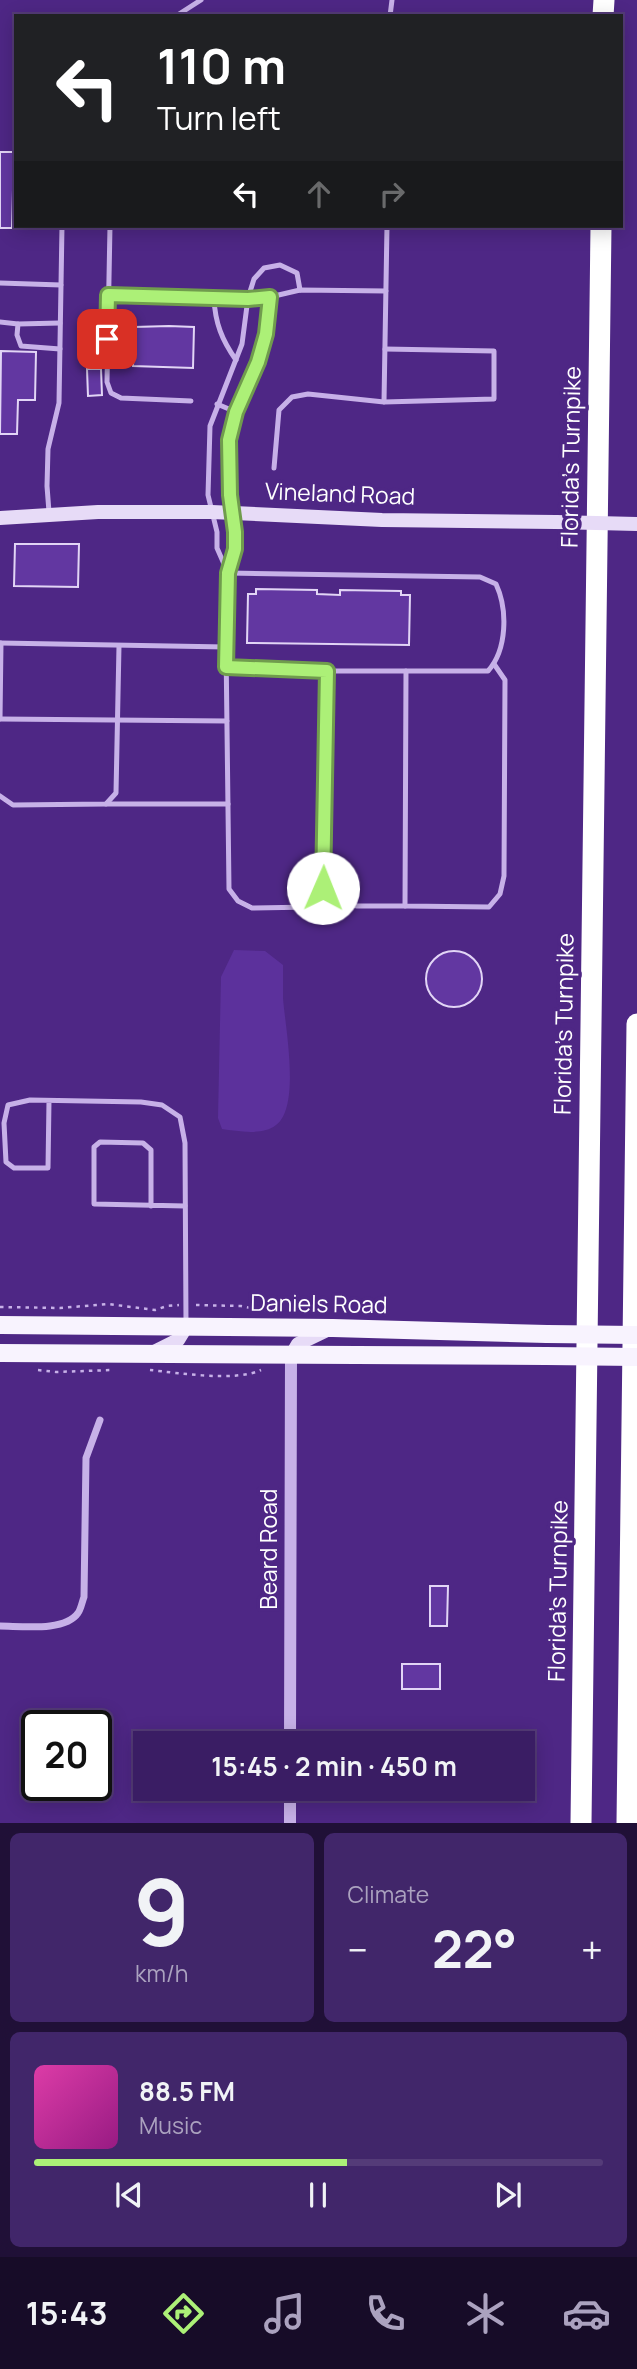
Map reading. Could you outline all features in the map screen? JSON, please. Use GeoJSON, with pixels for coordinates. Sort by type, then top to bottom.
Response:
{"type":"FeatureCollection","features":[{"type":"Feature","properties":{"kind":"highway","name":"Florida's Turnpike"},"geometry":{"type":"LineString","coordinates":[[581,1823],[601,228]]}},
{"type":"Feature","properties":{"kind":"highway"},"geometry":{"type":"LineString","coordinates":[[626,1823],[637,1024]]}},
{"type":"Feature","properties":{"kind":"main road","name":"Vineland Road"},"geometry":{"type":"LineString","coordinates":[[0,518],[98,512],[233,512],[382,520],[637,524]]}},
{"type":"Feature","properties":{"kind":"main road","name":"Daniels Road"},"geometry":{"type":"LineString","coordinates":[[0,1325],[333,1328],[637,1335]]}},
{"type":"Feature","properties":{"kind":"main road"},"geometry":{"type":"LineString","coordinates":[[146,1355],[178,1339],[186,1327]]}},
{"type":"Feature","properties":{"kind":"main road"},"geometry":{"type":"LineString","coordinates":[[291,1356],[298,1344],[333,1328]]}},
{"type":"Feature","properties":{"kind":"main road"},"geometry":{"type":"LineString","coordinates":[[0,1353],[637,1357]]}},
{"type":"Feature","properties":{"kind":"street","name":"Beard Road"},"geometry":{"type":"LineString","coordinates":[[290,1731],[291,1356]]}},
{"type":"Feature","properties":{"kind":"street"},"geometry":{"type":"LineString","coordinates":[[0,1626],[60,1625],[72,1620],[79,1612],[84,1597],[86,1458],[100,1420]]}},
{"type":"Feature","properties":{"kind":"street"},"geometry":{"type":"LineString","coordinates":[[290,1801],[290,1823]]}},
{"type":"Feature","properties":{"kind":"lane"},"geometry":{"type":"LineString","coordinates":[[179,14],[201,0]]}},
{"type":"Feature","properties":{"kind":"lane"},"geometry":{"type":"LineString","coordinates":[[50,515],[47,486],[48,449],[60,403],[62,228]]}},
{"type":"Feature","properties":{"kind":"lane"},"geometry":{"type":"LineString","coordinates":[[110,228],[107,382],[111,393],[121,398],[191,401]]}},
{"type":"Feature","properties":{"kind":"lane"},"geometry":{"type":"LineString","coordinates":[[384,402],[387,228]]}},
{"type":"Feature","properties":{"kind":"lane"},"geometry":{"type":"LineString","coordinates":[[228,573],[217,548],[217,532],[208,495],[210,426],[236,360],[254,279],[264,268],[280,265],[298,273],[300,290]]}},
{"type":"Feature","properties":{"kind":"lane"},"geometry":{"type":"LineString","coordinates":[[0,283],[61,285]]}},
{"type":"Feature","properties":{"kind":"lane"},"geometry":{"type":"LineString","coordinates":[[108,295],[248,299],[300,290],[386,291]]}},
{"type":"Feature","properties":{"kind":"lane"},"geometry":{"type":"LineString","coordinates":[[270,297],[261,353],[236,412],[229,440],[235,549],[228,573],[226,647],[229,889],[238,901],[252,908],[311,908],[320,900],[323,888],[327,671]]}},
{"type":"Feature","properties":{"kind":"lane"},"geometry":{"type":"LineString","coordinates":[[214,298],[219,332],[236,360]]}},
{"type":"Feature","properties":{"kind":"lane"},"geometry":{"type":"LineString","coordinates":[[0,321],[18,324],[60,323]]}},
{"type":"Feature","properties":{"kind":"lane"},"geometry":{"type":"LineString","coordinates":[[18,324],[17,335],[21,346],[60,349]]}},
{"type":"Feature","properties":{"kind":"lane"},"geometry":{"type":"LineString","coordinates":[[274,468],[279,410],[292,397],[308,394],[384,402],[494,399],[494,351],[385,349]]}},
{"type":"Feature","properties":{"kind":"lane"},"geometry":{"type":"LineString","coordinates":[[217,404],[236,412]]}},
{"type":"Feature","properties":{"kind":"lane"},"geometry":{"type":"LineString","coordinates":[[226,667],[327,671],[488,671],[502,647],[503,599],[496,584],[480,577],[228,573]]}},
{"type":"Feature","properties":{"kind":"lane"},"geometry":{"type":"LineString","coordinates":[[226,647],[0,643],[0,719],[227,721]]}},
{"type":"Feature","properties":{"kind":"lane"},"geometry":{"type":"LineString","coordinates":[[106,804],[116,793],[119,646]]}},
{"type":"Feature","properties":{"kind":"lane"},"geometry":{"type":"LineString","coordinates":[[320,900],[357,906],[489,907],[500,894],[504,876],[505,680],[494,664]]}},
{"type":"Feature","properties":{"kind":"lane"},"geometry":{"type":"LineString","coordinates":[[405,906],[406,671]]}},
{"type":"Feature","properties":{"kind":"lane"},"geometry":{"type":"LineString","coordinates":[[0,796],[13,804],[228,804]]}},
{"type":"Feature","properties":{"kind":"lane"},"geometry":{"type":"LineString","coordinates":[[49,1101],[48,1168],[14,1168],[6,1162],[4,1123],[8,1105],[30,1100],[152,1104],[162,1105],[180,1117],[185,1143],[186,1327]]}},
{"type":"Feature","properties":{"kind":"lane"},"geometry":{"type":"LineString","coordinates":[[151,1206],[151,1150],[143,1143],[100,1142],[94,1147],[93,1204],[151,1206],[185,1206]]}},
{"type":"Feature","properties":{"kind":"shaded area"},"geometry":{"type":"Polygon","coordinates":[[[234,950],[265,951],[283,965],[283,998],[290,1065],[288,1102],[284,1116],[276,1125],[264,1131],[222,1129],[218,1118],[221,977],[234,950]]]}},
{"type":"Feature","properties":{"kind":"building"},"geometry":{"type":"Polygon","coordinates":[[[0,152],[14,152],[12,228],[0,228],[0,152]]]}},
{"type":"Feature","properties":{"kind":"building"},"geometry":{"type":"Polygon","coordinates":[[[89,315],[103,316],[102,346],[88,346],[89,315]]]}},
{"type":"Feature","properties":{"kind":"building"},"geometry":{"type":"Polygon","coordinates":[[[134,327],[194,327],[193,368],[133,366],[134,327]]]}},
{"type":"Feature","properties":{"kind":"building"},"geometry":{"type":"Polygon","coordinates":[[[1,351],[36,352],[35,400],[18,400],[17,434],[0,434],[1,351]]]}},
{"type":"Feature","properties":{"kind":"building"},"geometry":{"type":"Polygon","coordinates":[[[87,369],[101,369],[102,395],[88,396],[87,369]]]}},
{"type":"Feature","properties":{"kind":"building"},"geometry":{"type":"Polygon","coordinates":[[[15,544],[79,544],[78,587],[14,586],[15,544]]]}},
{"type":"Feature","properties":{"kind":"building"},"geometry":{"type":"Polygon","coordinates":[[[256,589],[317,590],[317,594],[340,595],[340,590],[401,591],[401,595],[410,595],[409,645],[247,643],[248,594],[256,594],[256,589]]]}},
{"type":"Feature","properties":{"kind":"building"},"geometry":{"type":"Polygon","coordinates":[[[448,951],[460,951],[470,955],[478,963],[482,979],[478,995],[470,1003],[460,1007],[448,1007],[438,1003],[430,995],[426,985],[426,973],[430,963],[438,955],[448,951]]]}},
{"type":"Feature","properties":{"kind":"building"},"geometry":{"type":"Polygon","coordinates":[[[430,1586],[448,1586],[447,1626],[430,1626],[430,1586]]]}},
{"type":"Feature","properties":{"kind":"building"},"geometry":{"type":"Polygon","coordinates":[[[402,1664],[440,1664],[440,1689],[402,1689],[402,1664]]]}},
{"type":"Feature","properties":{"kind":"route"},"geometry":{"type":"LineString","coordinates":[[107,339],[108,295],[248,299],[270,297],[266,334],[258,362],[236,412],[229,440],[235,549],[228,573],[226,667],[327,671],[323,888]]}}]}
